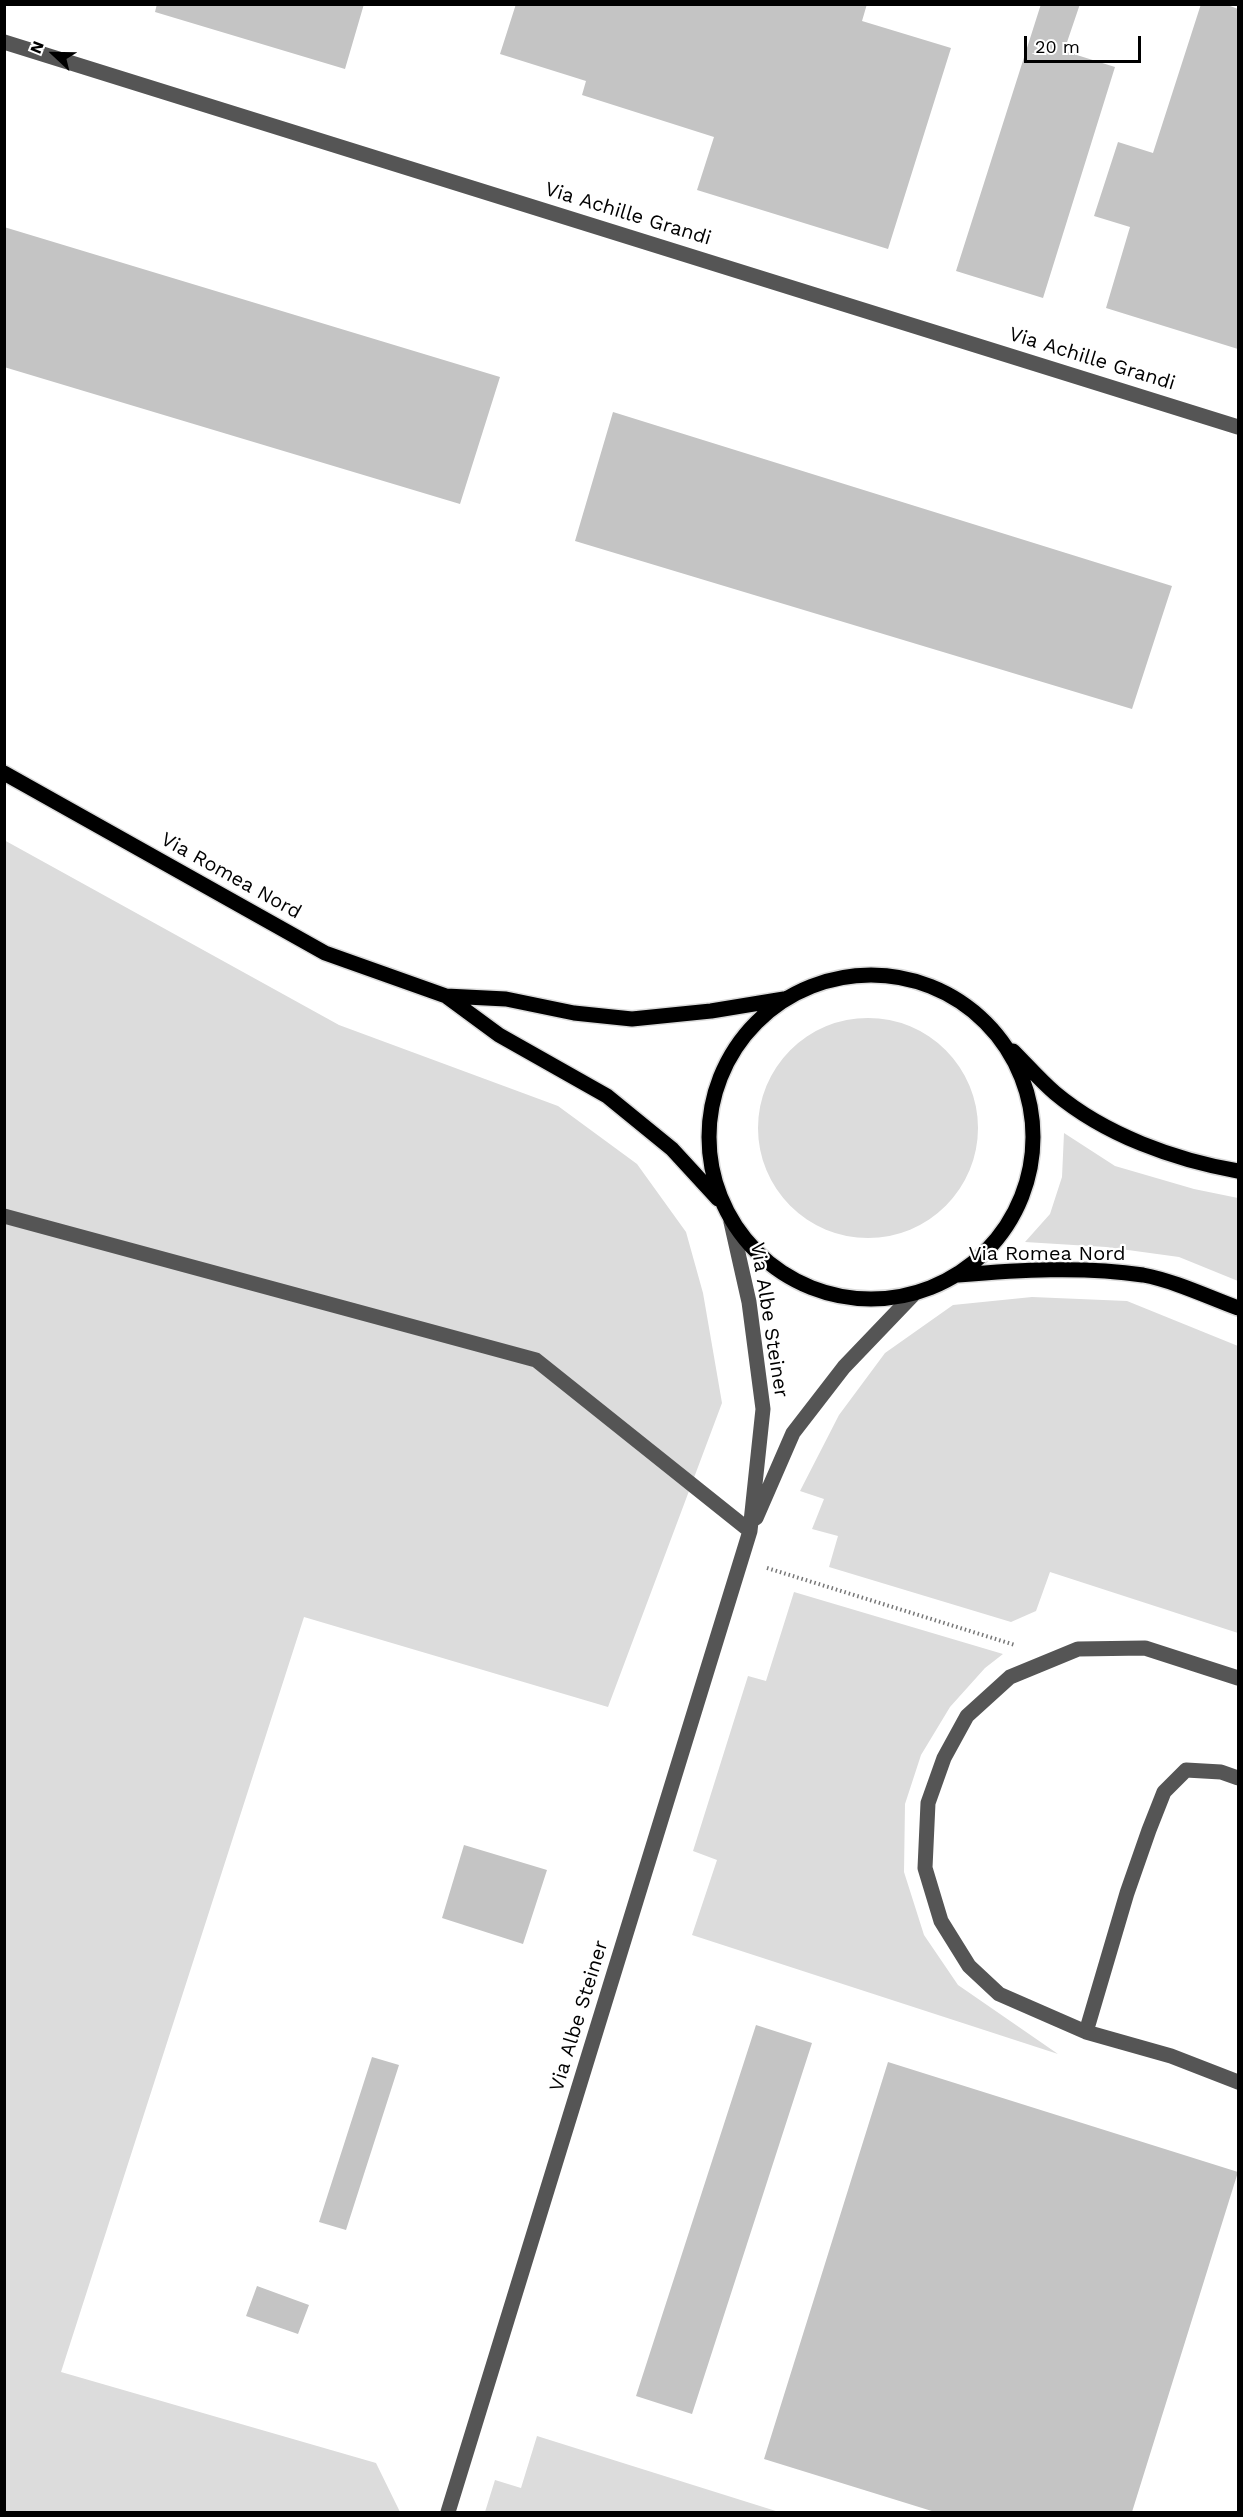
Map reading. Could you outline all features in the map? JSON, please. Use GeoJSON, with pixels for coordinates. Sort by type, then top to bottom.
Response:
{"type":"FeatureCollection","features":[{"type":"Feature","properties":{"kind":"main road","name":"Via Romea Nord"},"geometry":{"type":"LineString","coordinates":[[4,773],[325,953],[446,996],[506,999],[574,1013],[632,1019],[711,1011],[784,999]]}},
{"type":"Feature","properties":{"kind":"main road"},"geometry":{"type":"LineString","coordinates":[[1004,1042],[1027,1089],[1034,1142],[1024,1194],[998,1240],[958,1275],[912,1296],[870,1301],[829,1295],[790,1280],[757,1255],[731,1222],[721,1201],[709,1157],[710,1111],[723,1067],[749,1028],[784,999],[829,979],[878,974],[926,983],[969,1007],[1004,1042],[1056,1094],[1102,1125],[1196,1163],[1239,1171]]}},
{"type":"Feature","properties":{"kind":"main road","name":"Via Romea Nord"},"geometry":{"type":"LineString","coordinates":[[446,996],[499,1035],[607,1096],[672,1149],[721,1201]]}},
{"type":"Feature","properties":{"kind":"main road","name":"Via Romea Nord"},"geometry":{"type":"LineString","coordinates":[[958,1275],[1005,1271],[1096,1272],[1144,1276],[1239,1308]]}},
{"type":"Feature","properties":{"kind":"street","name":"Via Achille Grandi"},"geometry":{"type":"LineString","coordinates":[[4,42],[1239,427]]}},
{"type":"Feature","properties":{"kind":"street"},"geometry":{"type":"LineString","coordinates":[[4,1216],[536,1360],[750,1531]]}},
{"type":"Feature","properties":{"kind":"street","name":"Via Albe Steiner"},"geometry":{"type":"LineString","coordinates":[[448,2512],[699,1695],[743,1561],[750,1531],[763,1409],[749,1302],[731,1222]]}},
{"type":"Feature","properties":{"kind":"street","name":"Via Albe Steiner"},"geometry":{"type":"LineString","coordinates":[[750,1531],[793,1433],[844,1367],[912,1296]]}},
{"type":"Feature","properties":{"kind":"street"},"geometry":{"type":"LineString","coordinates":[[1239,1678],[1145,1648],[1077,1649],[1010,1677],[967,1716],[944,1758],[928,1803],[925,1868],[941,1921],[969,1966],[999,1994],[1086,2032],[1171,2056],[1239,2082]]}},
{"type":"Feature","properties":{"kind":"street"},"geometry":{"type":"LineString","coordinates":[[1086,2032],[1127,1893],[1164,1792],[1186,1770],[1221,1772],[1239,1778]]}},
{"type":"Feature","properties":{"kind":"path"},"geometry":{"type":"LineString","coordinates":[[743,1561],[1024,1647],[1038,1666]]}},
{"type":"Feature","properties":{"kind":"shaded area"},"geometry":{"type":"Polygon","coordinates":[[[4,840],[339,1025],[558,1106],[637,1164],[686,1232],[703,1293],[722,1403],[608,1707],[304,1617],[61,2372],[376,2463],[400,2512],[5,2512],[4,840]]]}},
{"type":"Feature","properties":{"kind":"shaded area"},"geometry":{"type":"Polygon","coordinates":[[[857,1018],[879,1018],[910,1026],[929,1036],[946,1050],[960,1067],[970,1086],[976,1106],[978,1128],[976,1150],[970,1170],[960,1189],[946,1206],[929,1220],[900,1234],[879,1238],[857,1238],[836,1234],[816,1225],[798,1213],[783,1198],[762,1160],[758,1139],[758,1117],[762,1096],[771,1076],[783,1058],[798,1043],[836,1022],[857,1018]]]}},
{"type":"Feature","properties":{"kind":"shaded area"},"geometry":{"type":"Polygon","coordinates":[[[1064,1133],[1115,1166],[1194,1189],[1238,1198],[1238,1281],[1179,1257],[1106,1247],[1025,1242],[1050,1214],[1062,1177],[1064,1133]]]}},
{"type":"Feature","properties":{"kind":"shaded area"},"geometry":{"type":"Polygon","coordinates":[[[1032,1297],[1127,1301],[1238,1346],[1238,1633],[1050,1572],[1036,1611],[1011,1622],[829,1567],[838,1536],[812,1529],[824,1499],[800,1491],[839,1415],[885,1353],[953,1305],[1032,1297]]]}},
{"type":"Feature","properties":{"kind":"shaded area"},"geometry":{"type":"Polygon","coordinates":[[[794,1592],[1003,1654],[985,1668],[950,1707],[921,1755],[905,1804],[904,1872],[924,1935],[958,1985],[1058,2054],[692,1935],[717,1860],[693,1851],[748,1676],[766,1681],[794,1592]]]}},
{"type":"Feature","properties":{"kind":"shaded area"},"geometry":{"type":"Polygon","coordinates":[[[537,2436],[779,2512],[485,2512],[495,2480],[521,2488],[537,2436]]]}},
{"type":"Feature","properties":{"kind":"building"},"geometry":{"type":"Polygon","coordinates":[[[157,4],[364,4],[345,69],[155,12],[157,4]]]}},
{"type":"Feature","properties":{"kind":"building"},"geometry":{"type":"Polygon","coordinates":[[[516,4],[867,4],[862,21],[951,48],[888,249],[697,190],[714,137],[582,95],[586,81],[500,54],[516,4]]]}},
{"type":"Feature","properties":{"kind":"building"},"geometry":{"type":"Polygon","coordinates":[[[1041,4],[1080,4],[1064,51],[1115,67],[1043,298],[956,271],[1041,4]]]}},
{"type":"Feature","properties":{"kind":"building"},"geometry":{"type":"Polygon","coordinates":[[[1201,4],[1225,4],[1238,9],[1238,349],[1106,308],[1130,227],[1094,216],[1118,142],[1153,153],[1201,4]]]}},
{"type":"Feature","properties":{"kind":"building"},"geometry":{"type":"Polygon","coordinates":[[[4,227],[500,377],[460,504],[4,367],[4,227]]]}},
{"type":"Feature","properties":{"kind":"building"},"geometry":{"type":"Polygon","coordinates":[[[613,412],[1172,586],[1132,709],[575,541],[613,412]]]}},
{"type":"Feature","properties":{"kind":"building"},"geometry":{"type":"Polygon","coordinates":[[[464,1845],[547,1870],[523,1944],[442,1918],[464,1845]]]}},
{"type":"Feature","properties":{"kind":"building"},"geometry":{"type":"Polygon","coordinates":[[[756,2025],[812,2043],[692,2414],[636,2396],[756,2025]]]}},
{"type":"Feature","properties":{"kind":"building"},"geometry":{"type":"Polygon","coordinates":[[[372,2057],[399,2065],[346,2230],[319,2222],[372,2057]]]}},
{"type":"Feature","properties":{"kind":"building"},"geometry":{"type":"Polygon","coordinates":[[[888,2062],[1238,2172],[1132,2512],[935,2512],[764,2459],[888,2062]]]}},
{"type":"Feature","properties":{"kind":"building"},"geometry":{"type":"Polygon","coordinates":[[[257,2286],[309,2305],[298,2334],[246,2316],[257,2286]]]}}]}
